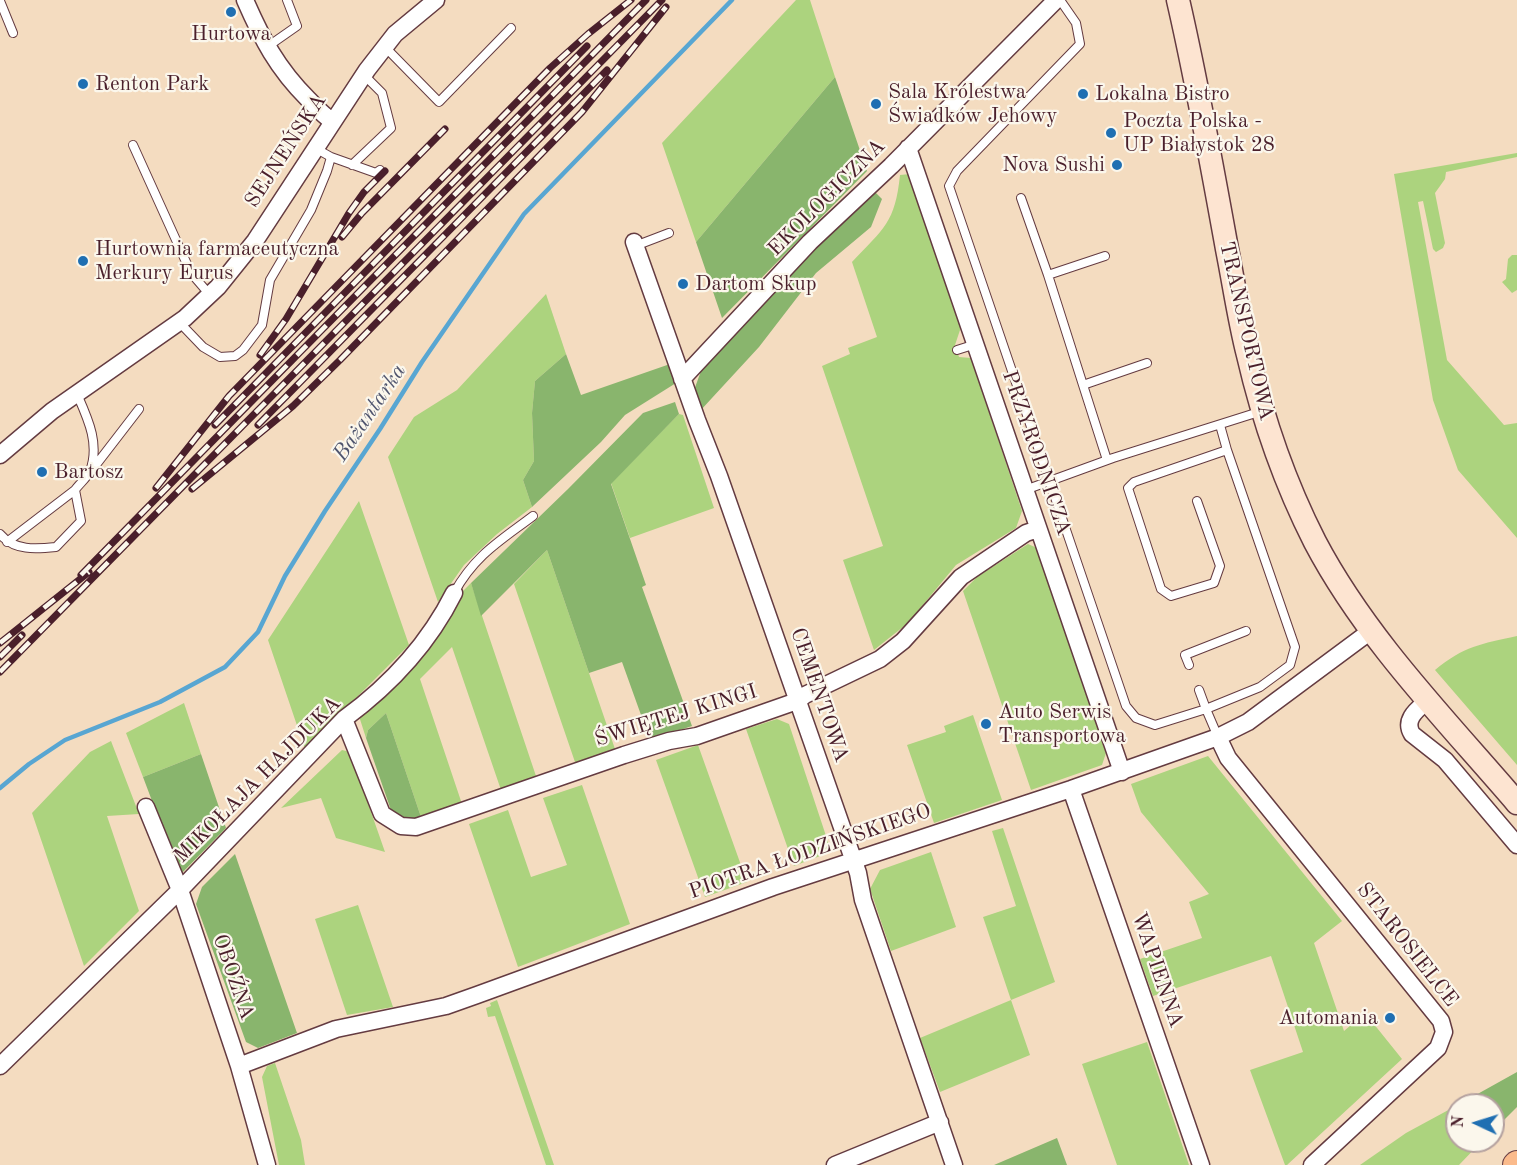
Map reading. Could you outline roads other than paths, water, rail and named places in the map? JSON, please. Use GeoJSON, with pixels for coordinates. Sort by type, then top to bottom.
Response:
{"type":"FeatureCollection","features":[{"type":"Feature","properties":{"kind":"street"},"geometry":{"type":"LineString","coordinates":[[246,0],[267,48],[295,86],[332,121]]}},
{"type":"Feature","properties":{"kind":"street","name":"SEJNEŃSKA"},"geometry":{"type":"LineString","coordinates":[[0,454],[41,419],[179,322],[210,295],[255,242],[332,121],[385,47],[395,34],[436,0]]}},
{"type":"Feature","properties":{"kind":"street","name":"EKOLOGICZNA"},"geometry":{"type":"LineString","coordinates":[[682,379],[810,242],[1056,0]]}},
{"type":"Feature","properties":{"kind":"street","name":"TRANSPORTOWA"},"geometry":{"type":"LineString","coordinates":[[1178,0],[1248,355],[1263,411],[1281,463],[1316,543],[1354,606],[1428,700],[1514,797]]}},
{"type":"Feature","properties":{"kind":"street","name":"PRZYRODNICZA"},"geometry":{"type":"LineString","coordinates":[[908,148],[1122,772]]}},
{"type":"Feature","properties":{"kind":"street","name":"CEMENTOWA"},"geometry":{"type":"LineString","coordinates":[[634,244],[719,476],[858,873],[862,900],[954,1165]]}},
{"type":"Feature","properties":{"kind":"street","name":"ŚWIĘTEJ KINGI"},"geometry":{"type":"LineString","coordinates":[[344,719],[382,814],[401,826],[416,827],[624,755],[669,741],[697,736],[797,701],[880,659],[903,642],[961,577],[1026,533],[1038,529]]}},
{"type":"Feature","properties":{"kind":"street","name":"MIKOŁAJA HAJDUKA"},"geometry":{"type":"LineString","coordinates":[[0,1066],[180,890],[344,719],[366,703],[389,680],[433,631],[454,593]]}},
{"type":"Feature","properties":{"kind":"street","name":"PIOTRA ŁODZIŃSKIEGO"},"geometry":{"type":"LineString","coordinates":[[239,1066],[336,1029],[446,1006],[467,999],[773,887],[1122,772],[1218,737],[1248,722],[1372,630]]}},
{"type":"Feature","properties":{"kind":"street"},"geometry":{"type":"LineString","coordinates":[[1428,700],[1411,718],[1408,726],[1412,734],[1445,760],[1517,845]]}},
{"type":"Feature","properties":{"kind":"street","name":"STAROSIELCE"},"geometry":{"type":"LineString","coordinates":[[1218,737],[1228,758],[1441,1021],[1444,1032],[1438,1048],[1312,1165]]}},
{"type":"Feature","properties":{"kind":"street","name":"WAPIENNA"},"geometry":{"type":"LineString","coordinates":[[1071,789],[1201,1165]]}},
{"type":"Feature","properties":{"kind":"street","name":"OBOŹNA"},"geometry":{"type":"LineString","coordinates":[[147,807],[180,890],[239,1066],[267,1165]]}},
{"type":"Feature","properties":{"kind":"street"},"geometry":{"type":"LineString","coordinates":[[835,1165],[940,1122]]}},
{"type":"Feature","properties":{"kind":"lane"},"geometry":{"type":"LineString","coordinates":[[267,48],[297,26],[287,0]]}},
{"type":"Feature","properties":{"kind":"lane"},"geometry":{"type":"LineString","coordinates":[[1060,0],[1076,23],[1080,44],[957,171],[949,186],[1126,706],[1136,718],[1155,725],[1206,709],[1260,687],[1290,665],[1295,647],[1220,425]]}},
{"type":"Feature","properties":{"kind":"lane"},"geometry":{"type":"LineString","coordinates":[[0,1],[13,33]]}},
{"type":"Feature","properties":{"kind":"lane"},"geometry":{"type":"LineString","coordinates":[[385,47],[439,102],[510,28]]}},
{"type":"Feature","properties":{"kind":"lane"},"geometry":{"type":"LineString","coordinates":[[352,165],[391,128],[382,93],[364,75]]}},
{"type":"Feature","properties":{"kind":"lane"},"geometry":{"type":"LineString","coordinates":[[133,145],[191,273],[210,295]]}},
{"type":"Feature","properties":{"kind":"lane"},"geometry":{"type":"LineString","coordinates":[[315,148],[369,172],[376,173],[380,170]]}},
{"type":"Feature","properties":{"kind":"lane"},"geometry":{"type":"LineString","coordinates":[[179,322],[203,347],[220,357],[235,356],[243,350],[262,326],[270,280],[311,210],[331,157]]}},
{"type":"Feature","properties":{"kind":"lane"},"geometry":{"type":"LineString","coordinates":[[1021,198],[1107,460]]}},
{"type":"Feature","properties":{"kind":"lane"},"geometry":{"type":"LineString","coordinates":[[634,244],[669,233]]}},
{"type":"Feature","properties":{"kind":"lane"},"geometry":{"type":"LineString","coordinates":[[1048,275],[1105,256]]}},
{"type":"Feature","properties":{"kind":"lane"},"geometry":{"type":"LineString","coordinates":[[957,350],[976,344]]}},
{"type":"Feature","properties":{"kind":"lane"},"geometry":{"type":"LineString","coordinates":[[1083,385],[1147,363]]}},
{"type":"Feature","properties":{"kind":"lane"},"geometry":{"type":"LineString","coordinates":[[77,394],[92,429],[94,448],[89,472]]}},
{"type":"Feature","properties":{"kind":"lane"},"geometry":{"type":"LineString","coordinates":[[7,542],[75,490],[139,409]]}},
{"type":"Feature","properties":{"kind":"lane"},"geometry":{"type":"LineString","coordinates":[[1025,490],[1107,460],[1263,411]]}},
{"type":"Feature","properties":{"kind":"lane"},"geometry":{"type":"LineString","coordinates":[[1197,501],[1220,566],[1214,583],[1170,596],[1161,589],[1128,488],[1134,483],[1227,450]]}},
{"type":"Feature","properties":{"kind":"lane"},"geometry":{"type":"LineString","coordinates":[[0,534],[7,542],[20,547],[56,547],[81,521],[75,490]]}},
{"type":"Feature","properties":{"kind":"lane","name":"MIKOŁAJA HAJDUKA"},"geometry":{"type":"LineString","coordinates":[[454,593],[470,567],[482,554],[533,516]]}},
{"type":"Feature","properties":{"kind":"lane"},"geometry":{"type":"LineString","coordinates":[[1189,665],[1185,655],[1246,631]]}},
{"type":"Feature","properties":{"kind":"lane"},"geometry":{"type":"LineString","coordinates":[[1199,690],[1218,737]]}},
{"type":"Feature","properties":{"kind":"waterway","name":"Bażantarka"},"geometry":{"type":"LineString","coordinates":[[0,788],[29,764],[65,740],[160,702],[225,667],[258,632],[285,576],[325,511],[422,362],[524,214],[732,0]]}},
{"type":"Feature","properties":{"kind":"railway"},"geometry":{"type":"LineString","coordinates":[[156,488],[229,396],[550,68],[631,0]]}},
{"type":"Feature","properties":{"kind":"railway"},"geometry":{"type":"LineString","coordinates":[[81,575],[646,0]]}},
{"type":"Feature","properties":{"kind":"railway"},"geometry":{"type":"LineString","coordinates":[[0,672],[662,0]]}},
{"type":"Feature","properties":{"kind":"railway"},"geometry":{"type":"LineString","coordinates":[[192,489],[293,406],[340,360],[582,112],[666,7]]}},
{"type":"Feature","properties":{"kind":"railway"},"geometry":{"type":"LineString","coordinates":[[215,425],[587,46]]}},
{"type":"Feature","properties":{"kind":"railway"},"geometry":{"type":"LineString","coordinates":[[258,425],[607,70]]}},
{"type":"Feature","properties":{"kind":"railway"},"geometry":{"type":"LineString","coordinates":[[342,237],[362,213],[445,129]]}},
{"type":"Feature","properties":{"kind":"railway"},"geometry":{"type":"LineString","coordinates":[[260,355],[286,319],[349,213],[364,192],[385,171]]}},
{"type":"Feature","properties":{"kind":"railway"},"geometry":{"type":"LineString","coordinates":[[0,643],[89,572]]}},
{"type":"Feature","properties":{"kind":"railway"},"geometry":{"type":"LineString","coordinates":[[0,657],[22,635]]}},
{"type":"Feature","properties":{"kind":"place","name":"Hurtowa"},"geometry":{"type":"Point","coordinates":[231,12]}},
{"type":"Feature","properties":{"kind":"place","name":"Renton Park"},"geometry":{"type":"Point","coordinates":[83,84]}},
{"type":"Feature","properties":{"kind":"place","name":"Lokalna Bistro"},"geometry":{"type":"Point","coordinates":[1083,94]}},
{"type":"Feature","properties":{"kind":"place","name":"Sala Królestwa Świadków Jehowy"},"geometry":{"type":"Point","coordinates":[876,104]}},
{"type":"Feature","properties":{"kind":"place","name":"Poczta Polska - UP Białystok 28"},"geometry":{"type":"Point","coordinates":[1111,133]}},
{"type":"Feature","properties":{"kind":"place","name":"Nova Sushi"},"geometry":{"type":"Point","coordinates":[1117,165]}},
{"type":"Feature","properties":{"kind":"place","name":"Hurtownia farmaceutyczna Merkury Eurus"},"geometry":{"type":"Point","coordinates":[83,261]}},
{"type":"Feature","properties":{"kind":"place","name":"Dartom Skup"},"geometry":{"type":"Point","coordinates":[683,284]}},
{"type":"Feature","properties":{"kind":"place","name":"Bartosz"},"geometry":{"type":"Point","coordinates":[42,472]}},
{"type":"Feature","properties":{"kind":"place","name":"Auto Serwis Transportowa"},"geometry":{"type":"Point","coordinates":[986,724]}},
{"type":"Feature","properties":{"kind":"place","name":"Automania"},"geometry":{"type":"Point","coordinates":[1390,1018]}}]}
